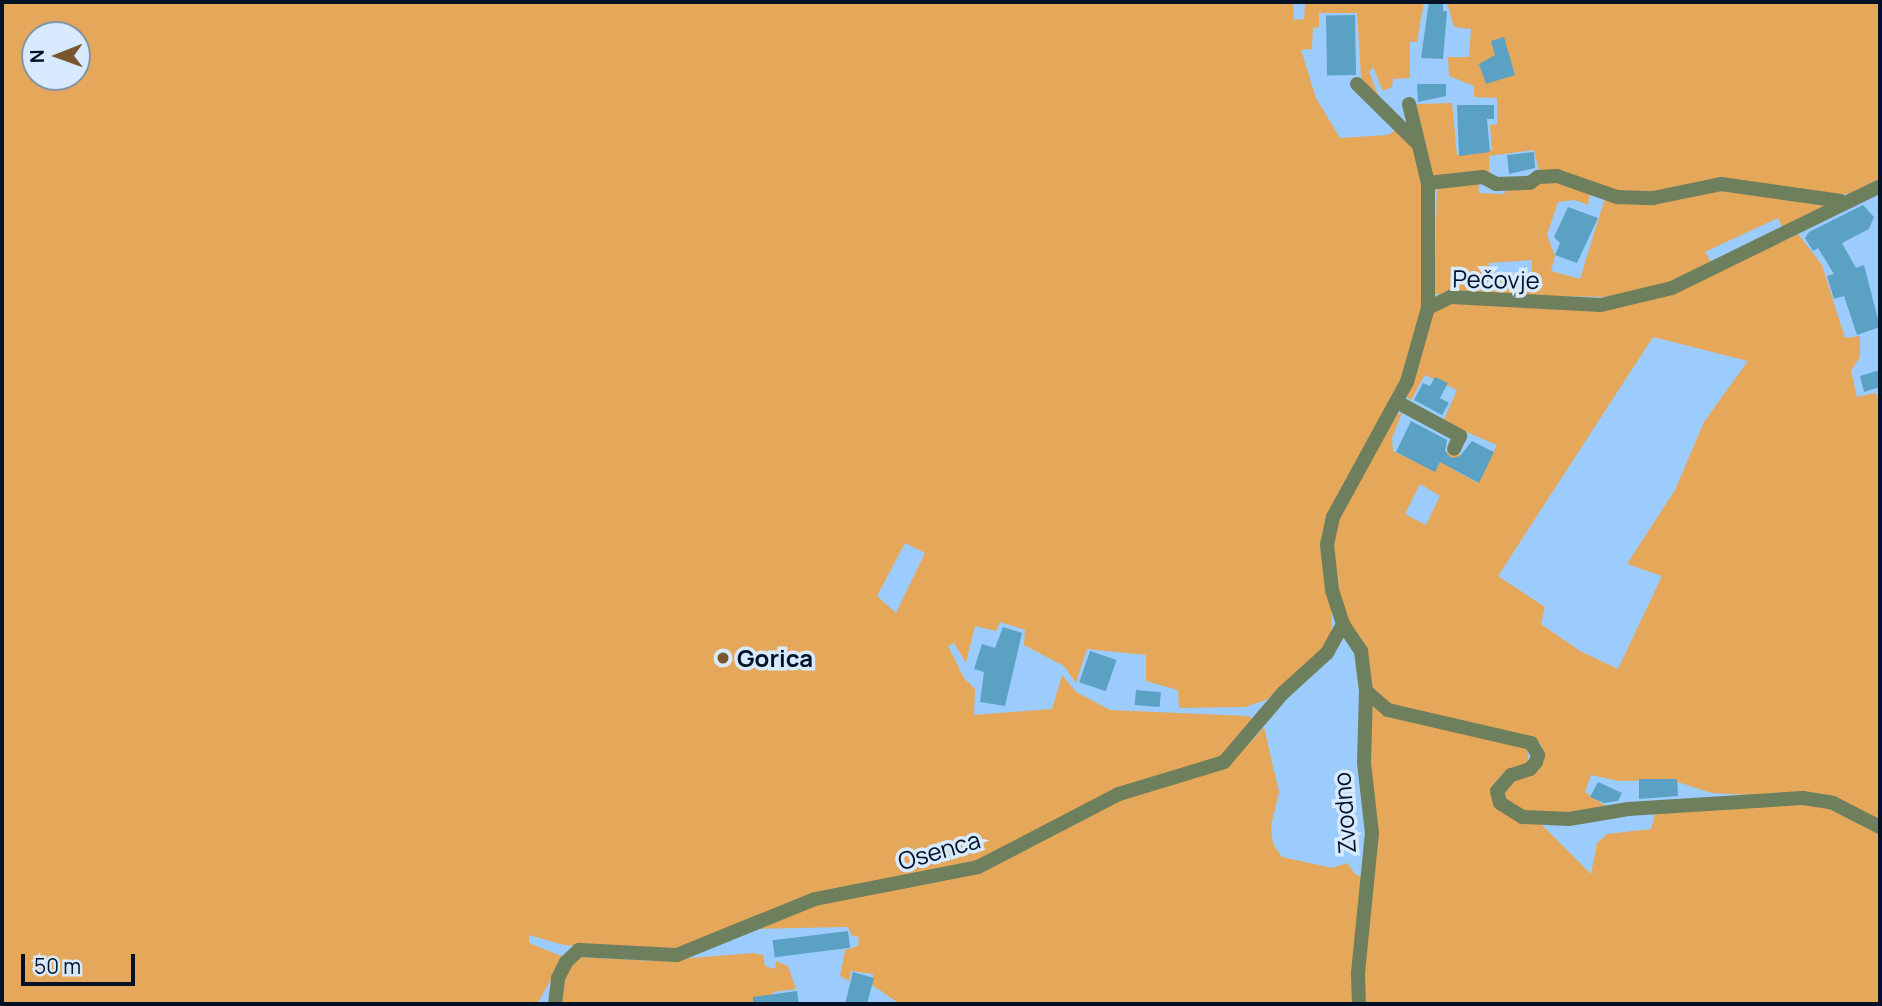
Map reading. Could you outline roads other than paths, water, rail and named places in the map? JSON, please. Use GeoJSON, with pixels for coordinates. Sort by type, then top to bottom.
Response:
{"type":"FeatureCollection","features":[{"type":"Feature","properties":{"kind":"street"},"geometry":{"type":"LineString","coordinates":[[1357,84],[1419,146]]}},
{"type":"Feature","properties":{"kind":"street"},"geometry":{"type":"LineString","coordinates":[[1409,104],[1428,183],[1428,308]]}},
{"type":"Feature","properties":{"kind":"street"},"geometry":{"type":"LineString","coordinates":[[1428,183],[1483,177],[1496,184],[1530,183],[1538,177],[1557,176],[1617,197],[1653,198],[1721,184],[1841,201]]}},
{"type":"Feature","properties":{"kind":"street","name":"Pečovje"},"geometry":{"type":"LineString","coordinates":[[1343,624],[1328,571],[1333,517],[1407,382],[1428,308],[1451,297],[1601,305],[1672,288],[1740,258],[1841,201],[1880,186]]}},
{"type":"Feature","properties":{"kind":"street"},"geometry":{"type":"LineString","coordinates":[[1397,402],[1460,436],[1454,449]]}},
{"type":"Feature","properties":{"kind":"street","name":"Zvodno"},"geometry":{"type":"LineString","coordinates":[[1343,624],[1361,651],[1366,691],[1364,764],[1372,833],[1358,972],[1359,1004]]}},
{"type":"Feature","properties":{"kind":"street","name":"Osenca"},"geometry":{"type":"LineString","coordinates":[[555,1004],[558,978],[566,962],[579,950],[677,955],[815,899],[978,867],[1119,794],[1224,762],[1283,693],[1328,653],[1343,624]]}},
{"type":"Feature","properties":{"kind":"street"},"geometry":{"type":"LineString","coordinates":[[1366,691],[1388,710],[1531,743],[1536,749],[1536,762],[1530,769],[1511,775],[1497,791],[1500,803],[1522,817],[1569,819],[1628,809],[1803,798],[1833,803],[1880,827]]}},
{"type":"Feature","properties":{"kind":"place","name":"Gorica"},"geometry":{"type":"Point","coordinates":[723,658]}}]}
